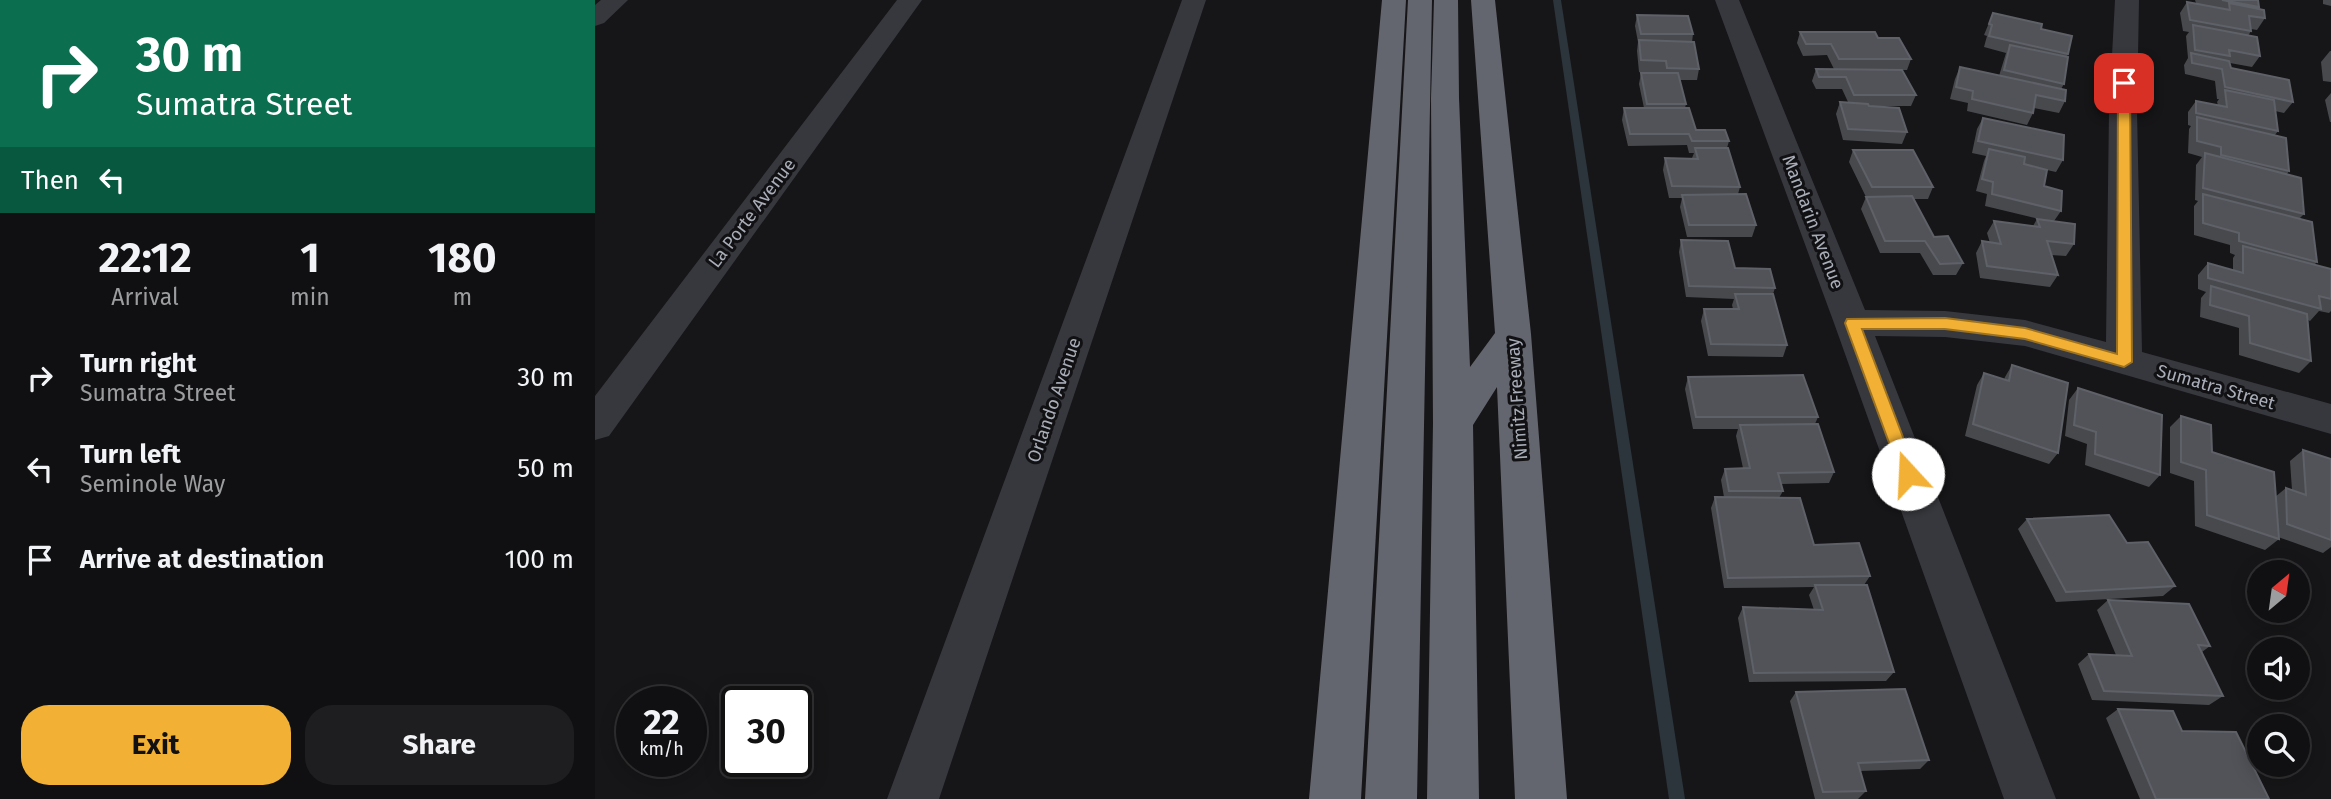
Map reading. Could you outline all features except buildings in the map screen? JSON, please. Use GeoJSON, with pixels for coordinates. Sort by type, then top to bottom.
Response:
{"type":"FeatureCollection","features":[{"type":"Feature","properties":{"kind":"highway"},"geometry":{"type":"LineString","coordinates":[[1335,799],[1394,0]]}},
{"type":"Feature","properties":{"kind":"highway"},"geometry":{"type":"LineString","coordinates":[[1391,799],[1420,0]]}},
{"type":"Feature","properties":{"kind":"highway"},"geometry":{"type":"LineString","coordinates":[[1446,0],[1445,98],[1453,423],[1454,799]]}},
{"type":"Feature","properties":{"kind":"highway","name":"Nimitz Freeway"},"geometry":{"type":"LineString","coordinates":[[1484,3],[1513,334],[1541,799]]}},
{"type":"Feature","properties":{"kind":"highway"},"geometry":{"type":"LineString","coordinates":[[1453,423],[1513,334]]}},
{"type":"Feature","properties":{"kind":"street"},"geometry":{"type":"LineString","coordinates":[[595,18],[616,0]]}},
{"type":"Feature","properties":{"kind":"street","name":"La Porte Avenue"},"geometry":{"type":"LineString","coordinates":[[595,425],[910,0]]}},
{"type":"Feature","properties":{"kind":"street","name":"Orlando Avenue"},"geometry":{"type":"LineString","coordinates":[[913,799],[1194,0]]}},
{"type":"Feature","properties":{"kind":"street","name":"Mandarin Avenue"},"geometry":{"type":"LineString","coordinates":[[1727,0],[1852,323],[2030,799]]}},
{"type":"Feature","properties":{"kind":"street"},"geometry":{"type":"LineString","coordinates":[[2124,362],[2123,111],[2127,0]]}},
{"type":"Feature","properties":{"kind":"street","name":"Sumatra Street"},"geometry":{"type":"LineString","coordinates":[[1852,323],[1945,324],[2025,333],[2331,419]]}},
{"type":"Feature","properties":{"kind":"waterway"},"geometry":{"type":"LineString","coordinates":[[1557,0],[1677,799]]}},
{"type":"Feature","properties":{"kind":"route"},"geometry":{"type":"LineString","coordinates":[[1908,474],[1852,323],[1945,324],[2025,333],[2124,362],[2124,83]]}}]}
